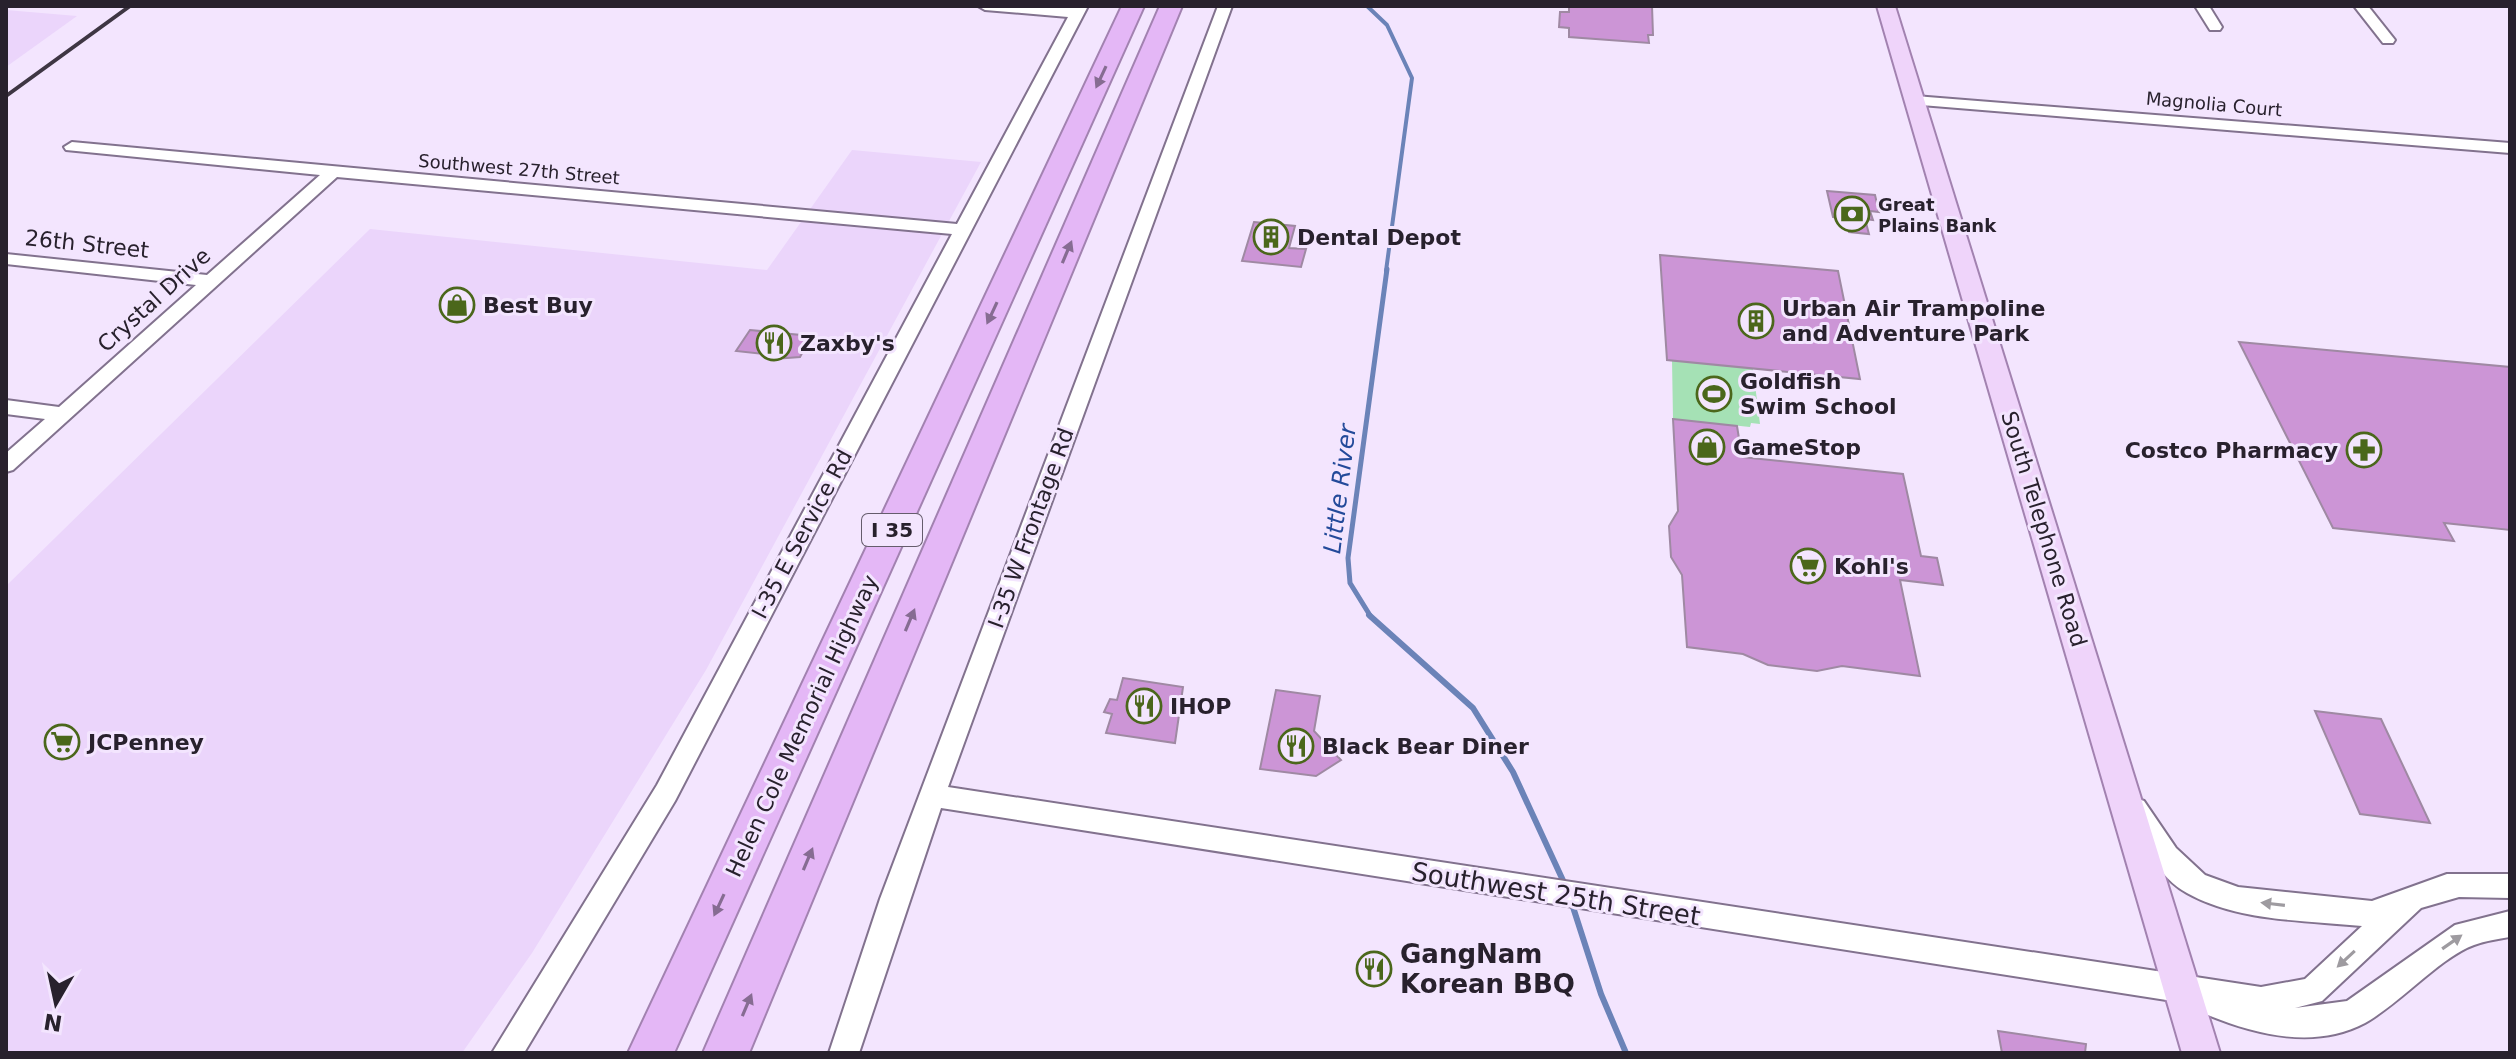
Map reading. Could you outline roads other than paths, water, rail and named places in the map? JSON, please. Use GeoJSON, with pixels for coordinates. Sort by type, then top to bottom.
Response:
{"type":"FeatureCollection","features":[{"type":"Feature","properties":{"kind":"highway","name":"Helen Cole Memorial Highway"},"geometry":{"type":"LineString","coordinates":[[651,1053],[1133,6]]}},
{"type":"Feature","properties":{"kind":"highway","name":"I 35"},"geometry":{"type":"LineString","coordinates":[[726,1053],[1171,6]]}},
{"type":"Feature","properties":{"kind":"main road","name":"South Telephone Road"},"geometry":{"type":"LineString","coordinates":[[1886,6],[2201,1053]]}},
{"type":"Feature","properties":{"kind":"street"},"geometry":{"type":"LineString","coordinates":[[985,6],[1079,10]]}},
{"type":"Feature","properties":{"kind":"street","name":"I-35 W Frontage Rd"},"geometry":{"type":"LineString","coordinates":[[844,1053],[894,899],[1225,6]]}},
{"type":"Feature","properties":{"kind":"street"},"geometry":{"type":"LineString","coordinates":[[2202,6],[2215,27]]}},
{"type":"Feature","properties":{"kind":"street"},"geometry":{"type":"LineString","coordinates":[[2361,6],[2388,40]]}},
{"type":"Feature","properties":{"kind":"street","name":"I-35 E Service Rd"},"geometry":{"type":"LineString","coordinates":[[507,1053],[666,793],[1079,10]]}},
{"type":"Feature","properties":{"kind":"street","name":"Magnolia Court"},"geometry":{"type":"LineString","coordinates":[[1915,101],[2510,148]]}},
{"type":"Feature","properties":{"kind":"street","name":"Southwest 27th Street"},"geometry":{"type":"LineString","coordinates":[[72,147],[963,230]]}},
{"type":"Feature","properties":{"kind":"street","name":"Crystal Drive"},"geometry":{"type":"LineString","coordinates":[[6,465],[334,171]]}},
{"type":"Feature","properties":{"kind":"street","name":"26th Street"},"geometry":{"type":"LineString","coordinates":[[6,259],[211,281]]}},
{"type":"Feature","properties":{"kind":"street"},"geometry":{"type":"LineString","coordinates":[[6,407],[63,414]]}},
{"type":"Feature","properties":{"kind":"street"},"geometry":{"type":"LineString","coordinates":[[2124,792],[2167,856],[2195,884],[2238,900],[2372,914],[2405,904],[2429,890],[2455,884],[2510,886]]}},
{"type":"Feature","properties":{"kind":"street","name":"Southwest 25th Street"},"geometry":{"type":"LineString","coordinates":[[933,796],[1625,906],[2261,1001],[2296,997],[2312,991],[2405,904]]}},
{"type":"Feature","properties":{"kind":"street"},"geometry":{"type":"LineString","coordinates":[[2181,988],[2235,1014],[2307,1023],[2338,1020],[2355,1013],[2465,934],[2510,924]]}},
{"type":"Feature","properties":{"kind":"waterway","name":"Little River"},"geometry":{"type":"LineString","coordinates":[[1367,6],[1387,25],[1412,78],[1386,271]]}},
{"type":"Feature","properties":{"kind":"waterway","name":"Little River"},"geometry":{"type":"LineString","coordinates":[[1371,617],[1350,583],[1348,558],[1387,269]]}},
{"type":"Feature","properties":{"kind":"waterway","name":"Little River"},"geometry":{"type":"LineString","coordinates":[[1371,617],[1473,708],[1513,772],[1566,887]]}},
{"type":"Feature","properties":{"kind":"waterway","name":"Little River"},"geometry":{"type":"LineString","coordinates":[[1572,904],[1601,994],[1626,1053]]}},
{"type":"Feature","properties":{"kind":"railway"},"geometry":{"type":"LineString","coordinates":[[6,96],[130,6]]}},
{"type":"Feature","properties":{"kind":"place","name":"Great Plains Bank"},"geometry":{"type":"Point","coordinates":[1852,214]}},
{"type":"Feature","properties":{"kind":"place","name":"Dental Depot"},"geometry":{"type":"Point","coordinates":[1271,237]}},
{"type":"Feature","properties":{"kind":"place","name":"Best Buy"},"geometry":{"type":"Point","coordinates":[457,305]}},
{"type":"Feature","properties":{"kind":"place","name":"Urban Air Trampoline and Adventure Park"},"geometry":{"type":"Point","coordinates":[1756,321]}},
{"type":"Feature","properties":{"kind":"place","name":"Zaxby's"},"geometry":{"type":"Point","coordinates":[774,343]}},
{"type":"Feature","properties":{"kind":"place","name":"Goldfish Swim School"},"geometry":{"type":"Point","coordinates":[1714,394]}},
{"type":"Feature","properties":{"kind":"place","name":"GameStop"},"geometry":{"type":"Point","coordinates":[1707,447]}},
{"type":"Feature","properties":{"kind":"place","name":"Costco Pharmacy"},"geometry":{"type":"Point","coordinates":[2364,450]}},
{"type":"Feature","properties":{"kind":"place","name":"Kohl's"},"geometry":{"type":"Point","coordinates":[1808,566]}},
{"type":"Feature","properties":{"kind":"place","name":"IHOP"},"geometry":{"type":"Point","coordinates":[1144,706]}},
{"type":"Feature","properties":{"kind":"place","name":"JCPenney"},"geometry":{"type":"Point","coordinates":[62,742]}},
{"type":"Feature","properties":{"kind":"place","name":"Black Bear Diner"},"geometry":{"type":"Point","coordinates":[1296,746]}},
{"type":"Feature","properties":{"kind":"place","name":"GangNam Korean BBQ"},"geometry":{"type":"Point","coordinates":[1374,969]}}]}
